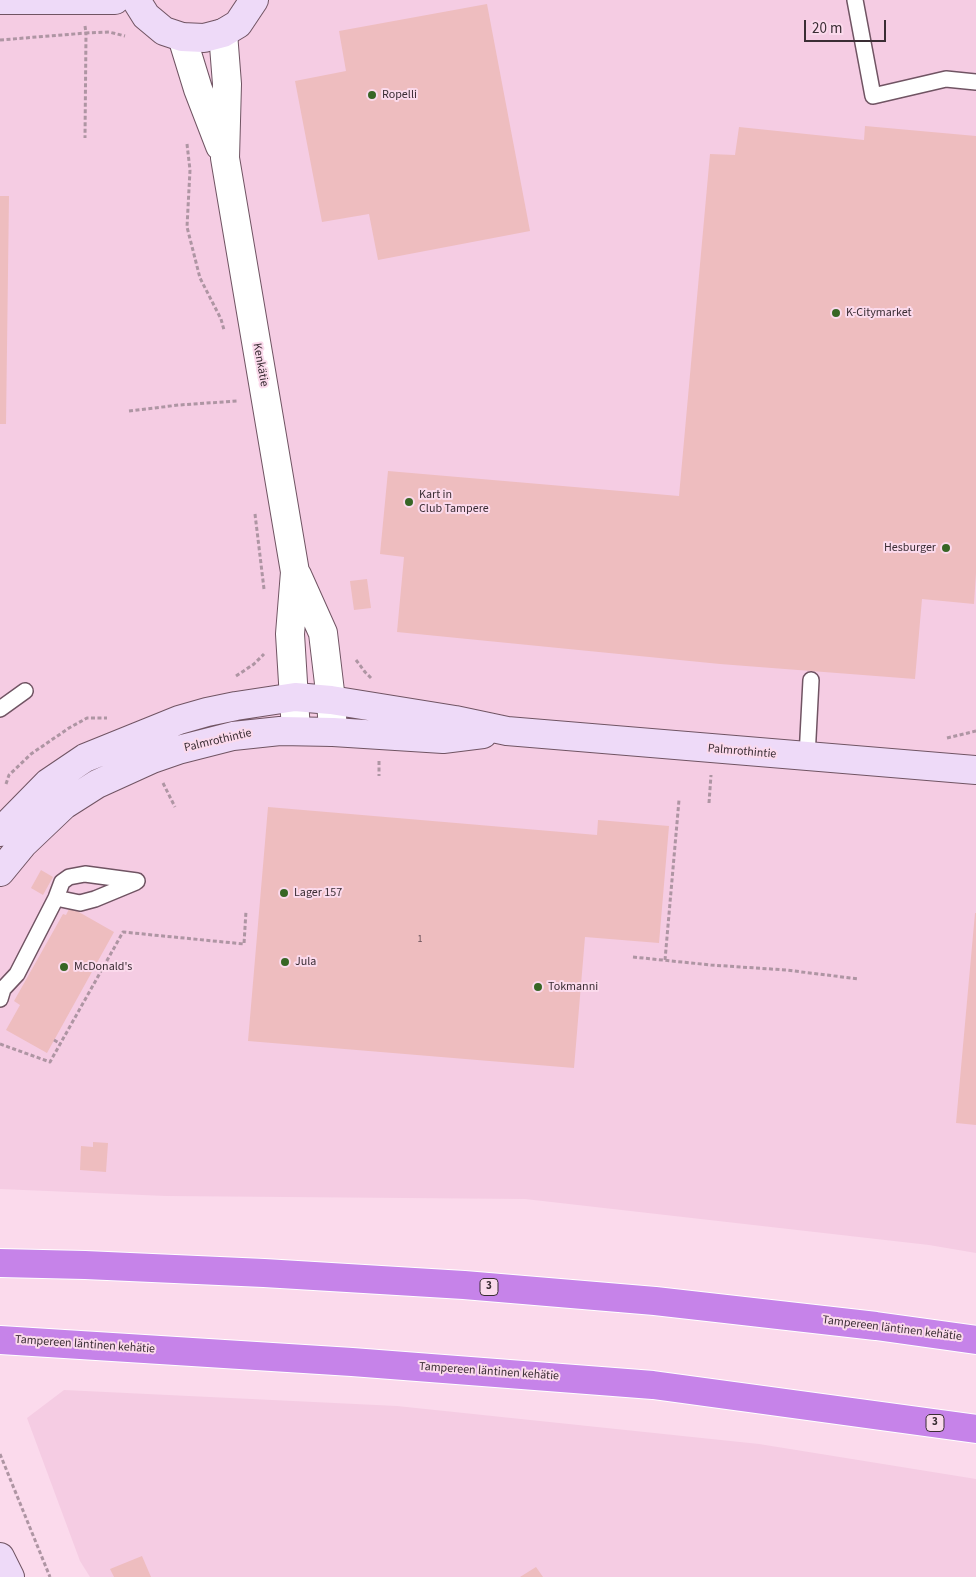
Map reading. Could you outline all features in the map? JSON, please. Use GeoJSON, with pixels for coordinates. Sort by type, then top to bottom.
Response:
{"type":"FeatureCollection","features":[{"type":"Feature","properties":{"kind":"highway","name":"Tampereen läntinen kehätie"},"geometry":{"type":"LineString","coordinates":[[0,1264],[85,1265],[254,1272],[464,1285],[664,1302],[876,1326],[976,1340]]}},
{"type":"Feature","properties":{"kind":"highway","name":"Tampereen läntinen kehätie"},"geometry":{"type":"LineString","coordinates":[[0,1340],[352,1362],[652,1385],[976,1429]]}},
{"type":"Feature","properties":{"kind":"street"},"geometry":{"type":"LineString","coordinates":[[0,0],[115,0]]}},
{"type":"Feature","properties":{"kind":"street"},"geometry":{"type":"LineString","coordinates":[[136,0],[146,16],[164,31],[182,37],[204,38],[223,33],[238,24],[254,0]]}},
{"type":"Feature","properties":{"kind":"street","name":"Kenkätie"},"geometry":{"type":"LineString","coordinates":[[223,33],[227,84],[225,158],[295,572],[290,634],[296,731]]}},
{"type":"Feature","properties":{"kind":"street","name":"Kenkätie"},"geometry":{"type":"LineString","coordinates":[[182,37],[198,89],[225,158]]}},
{"type":"Feature","properties":{"kind":"street","name":"Kenkätie"},"geometry":{"type":"LineString","coordinates":[[295,572],[323,633],[333,732]]}},
{"type":"Feature","properties":{"kind":"street","name":"Palmrothintie"},"geometry":{"type":"LineString","coordinates":[[0,832],[48,782],[85,758],[179,720],[236,706],[294,698],[331,700],[455,720],[507,732],[976,770]]}},
{"type":"Feature","properties":{"kind":"street","name":"Palmrothintie"},"geometry":{"type":"LineString","coordinates":[[0,872],[40,826],[64,805],[97,784],[152,759],[178,750],[233,736],[259,732],[333,732],[443,739],[507,732]]}},
{"type":"Feature","properties":{"kind":"street"},"geometry":{"type":"LineString","coordinates":[[0,1557],[10,1577]]}},
{"type":"Feature","properties":{"kind":"lane"},"geometry":{"type":"LineString","coordinates":[[855,0],[873,96],[946,79],[976,82]]}},
{"type":"Feature","properties":{"kind":"lane"},"geometry":{"type":"LineString","coordinates":[[806,757],[810,680]]}},
{"type":"Feature","properties":{"kind":"lane"},"geometry":{"type":"LineString","coordinates":[[0,709],[25,691]]}},
{"type":"Feature","properties":{"kind":"lane"},"geometry":{"type":"LineString","coordinates":[[0,999],[3,989],[17,974],[56,898],[62,882],[69,877],[85,874],[137,881],[95,899],[80,903],[56,898]]}},
{"type":"Feature","properties":{"kind":"path"},"geometry":{"type":"LineString","coordinates":[[82,1],[86,33],[85,138]]}},
{"type":"Feature","properties":{"kind":"path"},"geometry":{"type":"LineString","coordinates":[[0,40],[109,32],[130,39]]}},
{"type":"Feature","properties":{"kind":"path"},"geometry":{"type":"LineString","coordinates":[[187,135],[190,170],[187,226],[200,278],[221,319],[226,337]]}},
{"type":"Feature","properties":{"kind":"path"},"geometry":{"type":"LineString","coordinates":[[236,392],[239,410]]}},
{"type":"Feature","properties":{"kind":"path"},"geometry":{"type":"LineString","coordinates":[[129,411],[238,401]]}},
{"type":"Feature","properties":{"kind":"path"},"geometry":{"type":"LineString","coordinates":[[254,512],[264,589]]}},
{"type":"Feature","properties":{"kind":"path"},"geometry":{"type":"LineString","coordinates":[[665,960],[679,800]]}},
{"type":"Feature","properties":{"kind":"path"},"geometry":{"type":"LineString","coordinates":[[0,1044],[50,1062],[123,932],[244,944],[246,911]]}},
{"type":"Feature","properties":{"kind":"path"},"geometry":{"type":"LineString","coordinates":[[632,957],[786,970],[859,979]]}},
{"type":"Feature","properties":{"kind":"path"},"geometry":{"type":"LineString","coordinates":[[54,1040],[61,1044]]}},
{"type":"Feature","properties":{"kind":"path"},"geometry":{"type":"LineString","coordinates":[[0,1454],[50,1577]]}},
{"type":"Feature","properties":{"kind":"shaded area"},"geometry":{"type":"Polygon","coordinates":[[[0,0],[976,0],[976,1253],[929,1245],[525,1199],[166,1196],[0,1189],[0,0]]]}},
{"type":"Feature","properties":{"kind":"shaded area"},"geometry":{"type":"Polygon","coordinates":[[[64,1390],[397,1406],[759,1444],[976,1479],[976,1577],[90,1577],[80,1561],[27,1418],[64,1390]]]}},
{"type":"Feature","properties":{"kind":"building"},"geometry":{"type":"Polygon","coordinates":[[[487,4],[530,231],[378,260],[369,214],[322,222],[295,81],[346,71],[339,31],[487,4]]]}},
{"type":"Feature","properties":{"kind":"building","name":"K-Citymarket"},"geometry":{"type":"Polygon","coordinates":[[[865,126],[976,136],[976,573],[974,604],[922,599],[915,679],[720,664],[397,632],[404,557],[380,554],[388,471],[679,496],[710,154],[735,155],[739,127],[864,140],[865,126]]]}},
{"type":"Feature","properties":{"kind":"building"},"geometry":{"type":"Polygon","coordinates":[[[0,196],[9,196],[6,424],[0,424],[0,196]]]}},
{"type":"Feature","properties":{"kind":"building"},"geometry":{"type":"Polygon","coordinates":[[[367,579],[371,608],[354,610],[350,581],[367,579]]]}},
{"type":"Feature","properties":{"kind":"building"},"geometry":{"type":"Polygon","coordinates":[[[268,807],[597,835],[598,820],[669,826],[659,943],[585,937],[574,1068],[248,1041],[268,807]]]}},
{"type":"Feature","properties":{"kind":"building"},"geometry":{"type":"Polygon","coordinates":[[[41,870],[53,877],[43,895],[31,888],[41,870]]]}},
{"type":"Feature","properties":{"kind":"building","name":"McDonald's"},"geometry":{"type":"Polygon","coordinates":[[[70,907],[114,932],[47,1053],[6,1030],[20,1005],[14,1001],[63,914],[66,915],[70,907]]]}},
{"type":"Feature","properties":{"kind":"building"},"geometry":{"type":"Polygon","coordinates":[[[976,913],[976,1125],[956,1123],[976,913]]]}},
{"type":"Feature","properties":{"kind":"building"},"geometry":{"type":"Polygon","coordinates":[[[93,1142],[108,1143],[106,1172],[80,1170],[81,1146],[93,1147],[93,1142]]]}},
{"type":"Feature","properties":{"kind":"building"},"geometry":{"type":"Polygon","coordinates":[[[142,1556],[151,1577],[114,1577],[110,1569],[142,1556]]]}},
{"type":"Feature","properties":{"kind":"building"},"geometry":{"type":"Polygon","coordinates":[[[536,1567],[543,1577],[520,1577],[536,1567]]]}},
{"type":"Feature","properties":{"kind":"place","name":"Ropelli"},"geometry":{"type":"Point","coordinates":[372,95]}},
{"type":"Feature","properties":{"kind":"place","name":"K-Citymarket"},"geometry":{"type":"Point","coordinates":[836,313]}},
{"type":"Feature","properties":{"kind":"place","name":"Kart in Club Tampere"},"geometry":{"type":"Point","coordinates":[409,502]}},
{"type":"Feature","properties":{"kind":"place","name":"Hesburger"},"geometry":{"type":"Point","coordinates":[946,548]}},
{"type":"Feature","properties":{"kind":"place","name":"Lager 157"},"geometry":{"type":"Point","coordinates":[284,893]}},
{"type":"Feature","properties":{"kind":"place","name":"Jula"},"geometry":{"type":"Point","coordinates":[285,962]}},
{"type":"Feature","properties":{"kind":"place","name":"McDonald's"},"geometry":{"type":"Point","coordinates":[64,967]}},
{"type":"Feature","properties":{"kind":"place","name":"Tokmanni"},"geometry":{"type":"Point","coordinates":[538,987]}}]}
